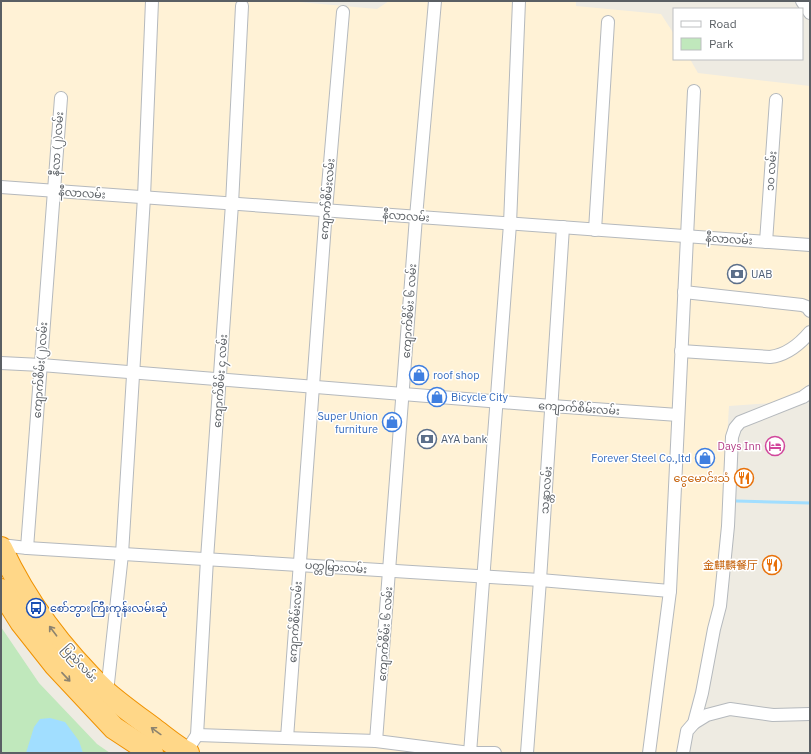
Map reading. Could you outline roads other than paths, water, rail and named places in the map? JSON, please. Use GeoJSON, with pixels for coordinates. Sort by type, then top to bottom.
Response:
{"type":"FeatureCollection","features":[{"type":"Feature","properties":{"kind":"highway","name":"ပြည်လမ်း"},"geometry":{"type":"LineString","coordinates":[[1,547],[12,572],[38,612],[68,651],[107,692],[128,711],[190,747]]}},
{"type":"Feature","properties":{"kind":"highway","name":"ပြည်လမ်း"},"geometry":{"type":"LineString","coordinates":[[1,590],[21,622],[55,665],[114,728],[152,753]]}},
{"type":"Feature","properties":{"kind":"street"},"geometry":{"type":"LineString","coordinates":[[107,692],[122,554],[144,197],[152,1]]}},
{"type":"Feature","properties":{"kind":"street","name":"ကျောက်စိမ်း ၆ လမ်း"},"geometry":{"type":"LineString","coordinates":[[376,741],[416,217],[435,1]]}},
{"type":"Feature","properties":{"kind":"street"},"geometry":{"type":"LineString","coordinates":[[470,753],[510,224],[519,1]]}},
{"type":"Feature","properties":{"kind":"street"},"geometry":{"type":"LineString","coordinates":[[802,1],[810,13]]}},
{"type":"Feature","properties":{"kind":"street","name":"ကျောက်စိမ်း ၄ လမ်း"},"geometry":{"type":"LineString","coordinates":[[190,747],[207,559],[220,379],[232,204],[242,6]]}},
{"type":"Feature","properties":{"kind":"street","name":"ကျောက်စိမ်းလမ်း"},"geometry":{"type":"LineString","coordinates":[[287,738],[312,387],[343,12]]}},
{"type":"Feature","properties":{"kind":"street"},"geometry":{"type":"LineString","coordinates":[[595,230],[608,22]]}},
{"type":"Feature","properties":{"kind":"street"},"geometry":{"type":"LineString","coordinates":[[649,753],[670,591],[694,90]]}},
{"type":"Feature","properties":{"kind":"street","name":"နီလာ (၂)လမ်း"},"geometry":{"type":"LineString","coordinates":[[54,191],[61,98]]}},
{"type":"Feature","properties":{"kind":"street","name":"၁၀ လမ်း"},"geometry":{"type":"LineString","coordinates":[[766,242],[776,100]]}},
{"type":"Feature","properties":{"kind":"street","name":"နီလာလမ်း"},"geometry":{"type":"LineString","coordinates":[[1,187],[810,245]]}},
{"type":"Feature","properties":{"kind":"street","name":"ကျောက်စိမ်း(၂)လမ်း"},"geometry":{"type":"LineString","coordinates":[[27,548],[54,191]]}},
{"type":"Feature","properties":{"kind":"street","name":"သန္တာလမ်း"},"geometry":{"type":"LineString","coordinates":[[527,753],[552,406],[563,227]]}},
{"type":"Feature","properties":{"kind":"street"},"geometry":{"type":"LineString","coordinates":[[684,292],[802,305],[807,307],[810,311]]}},
{"type":"Feature","properties":{"kind":"street"},"geometry":{"type":"LineString","coordinates":[[682,351],[770,357],[779,356],[800,344],[810,332]]}},
{"type":"Feature","properties":{"kind":"street","name":"ကျောက်စိမ်းလမ်း"},"geometry":{"type":"LineString","coordinates":[[1,364],[41,365],[552,406],[678,414]]}},
{"type":"Feature","properties":{"kind":"street"},"geometry":{"type":"LineString","coordinates":[[694,723],[702,693],[714,629],[720,606],[728,526],[732,436],[735,428],[740,422],[803,397],[810,392]]}},
{"type":"Feature","properties":{"kind":"street","name":"ပတ္တမြားလမ်း"},"geometry":{"type":"LineString","coordinates":[[1,547],[484,576],[670,591]]}},
{"type":"Feature","properties":{"kind":"street"},"geometry":{"type":"LineString","coordinates":[[683,753],[687,731],[694,723],[707,715],[730,709],[773,715],[810,714]]}},
{"type":"Feature","properties":{"kind":"street"},"geometry":{"type":"LineString","coordinates":[[190,747],[287,738],[376,741],[470,753],[495,753]]}},
{"type":"Feature","properties":{"kind":"water"},"geometry":{"type":"Polygon","coordinates":[[[50,718],[65,722],[79,741],[83,753],[26,753],[34,727],[40,719],[50,718]]]}},
{"type":"Feature","properties":{"kind":"waterway"},"geometry":{"type":"LineString","coordinates":[[736,501],[810,503]]}},
{"type":"Feature","properties":{"kind":"place","name":"UAB"},"geometry":{"type":"Point","coordinates":[737,274]}},
{"type":"Feature","properties":{"kind":"place","name":"roof shop"},"geometry":{"type":"Point","coordinates":[419,375]}},
{"type":"Feature","properties":{"kind":"place","name":"Bicycle City"},"geometry":{"type":"Point","coordinates":[437,397]}},
{"type":"Feature","properties":{"kind":"place","name":"Super Union furniture"},"geometry":{"type":"Point","coordinates":[392,422]}},
{"type":"Feature","properties":{"kind":"place","name":"AYA bank"},"geometry":{"type":"Point","coordinates":[427,439]}},
{"type":"Feature","properties":{"kind":"place","name":"Days Inn"},"geometry":{"type":"Point","coordinates":[775,446]}},
{"type":"Feature","properties":{"kind":"place","name":"Forever Steel Co.,ltd"},"geometry":{"type":"Point","coordinates":[705,458]}},
{"type":"Feature","properties":{"kind":"place","name":"ငွေမောင်းသံ"},"geometry":{"type":"Point","coordinates":[744,478]}},
{"type":"Feature","properties":{"kind":"place","name":"金麒麟餐厅"},"geometry":{"type":"Point","coordinates":[772,565]}},
{"type":"Feature","properties":{"kind":"place","name":"စော်ဘွားကြီးကုန်းလမ်းဆုံ"},"geometry":{"type":"Point","coordinates":[36,608]}}]}
